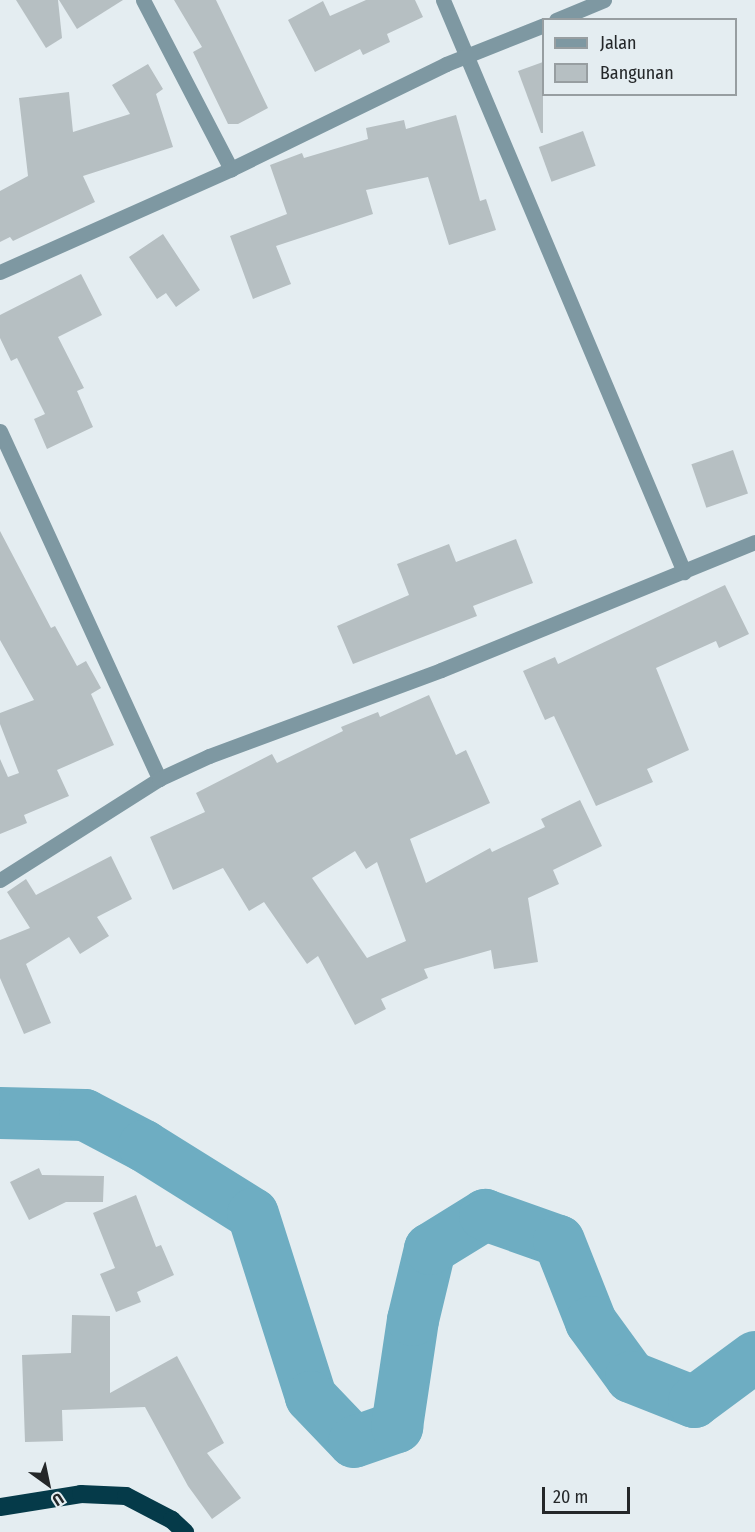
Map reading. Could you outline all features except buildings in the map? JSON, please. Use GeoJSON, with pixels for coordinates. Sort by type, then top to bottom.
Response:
{"type":"FeatureCollection","features":[{"type":"Feature","properties":{"kind":"highway"},"geometry":{"type":"LineString","coordinates":[[0,1507],[81,1494],[126,1496],[172,1520],[185,1532]]}},
{"type":"Feature","properties":{"kind":"street"},"geometry":{"type":"LineString","coordinates":[[143,0],[231,169]]}},
{"type":"Feature","properties":{"kind":"street"},"geometry":{"type":"LineString","coordinates":[[443,0],[465,57],[684,572]]}},
{"type":"Feature","properties":{"kind":"street"},"geometry":{"type":"LineString","coordinates":[[561,18],[604,0]]}},
{"type":"Feature","properties":{"kind":"street"},"geometry":{"type":"LineString","coordinates":[[0,272],[231,169],[465,57],[542,25]]}},
{"type":"Feature","properties":{"kind":"street"},"geometry":{"type":"LineString","coordinates":[[0,431],[159,778]]}},
{"type":"Feature","properties":{"kind":"street"},"geometry":{"type":"LineString","coordinates":[[0,880],[159,778],[755,542]]}},
{"type":"Feature","properties":{"kind":"waterway"},"geometry":{"type":"LineString","coordinates":[[0,1113],[85,1115],[144,1146],[253,1214],[311,1397],[354,1442],[397,1427],[413,1320],[430,1249],[485,1215],[559,1241],[591,1322],[631,1377],[694,1402],[755,1357]]}}]}
